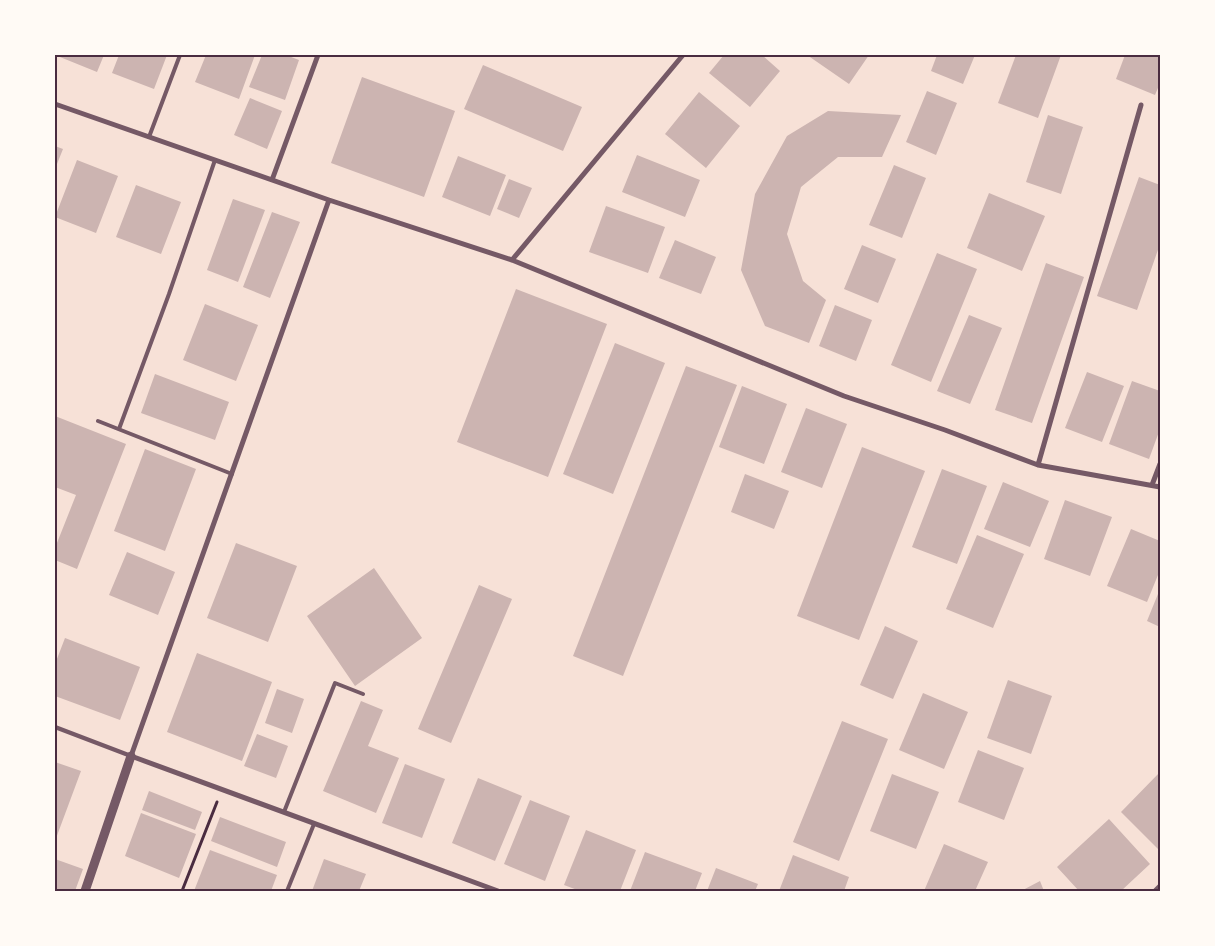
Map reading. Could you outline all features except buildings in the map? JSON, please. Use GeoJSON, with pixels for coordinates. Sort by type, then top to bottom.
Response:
{"type":"FeatureCollection","features":[{"type":"Feature","properties":{"kind":"street"},"geometry":{"type":"LineString","coordinates":[[272,180],[318,55]]}},
{"type":"Feature","properties":{"kind":"street"},"geometry":{"type":"LineString","coordinates":[[512,260],[683,55]]}},
{"type":"Feature","properties":{"kind":"street"},"geometry":{"type":"LineString","coordinates":[[55,104],[329,200],[512,260],[844,396],[1038,465],[1160,487]]}},
{"type":"Feature","properties":{"kind":"street"},"geometry":{"type":"LineString","coordinates":[[1038,465],[1141,105]]}},
{"type":"Feature","properties":{"kind":"street"},"geometry":{"type":"LineString","coordinates":[[85,891],[131,756],[329,200]]}},
{"type":"Feature","properties":{"kind":"street"},"geometry":{"type":"LineString","coordinates":[[1152,485],[1160,464]]}},
{"type":"Feature","properties":{"kind":"street"},"geometry":{"type":"LineString","coordinates":[[55,727],[498,891]]}},
{"type":"Feature","properties":{"kind":"street"},"geometry":{"type":"LineString","coordinates":[[1156,891],[1160,886]]}},
{"type":"Feature","properties":{"kind":"lane"},"geometry":{"type":"LineString","coordinates":[[149,137],[180,55]]}},
{"type":"Feature","properties":{"kind":"lane"},"geometry":{"type":"LineString","coordinates":[[119,429],[215,160]]}},
{"type":"Feature","properties":{"kind":"lane"},"geometry":{"type":"LineString","coordinates":[[98,421],[232,474]]}},
{"type":"Feature","properties":{"kind":"lane"},"geometry":{"type":"LineString","coordinates":[[284,812],[335,683],[364,694]]}},
{"type":"Feature","properties":{"kind":"lane"},"geometry":{"type":"LineString","coordinates":[[288,891],[314,824]]}},
{"type":"Feature","properties":{"kind":"path"},"geometry":{"type":"LineString","coordinates":[[182,891],[222,790]]}}]}
